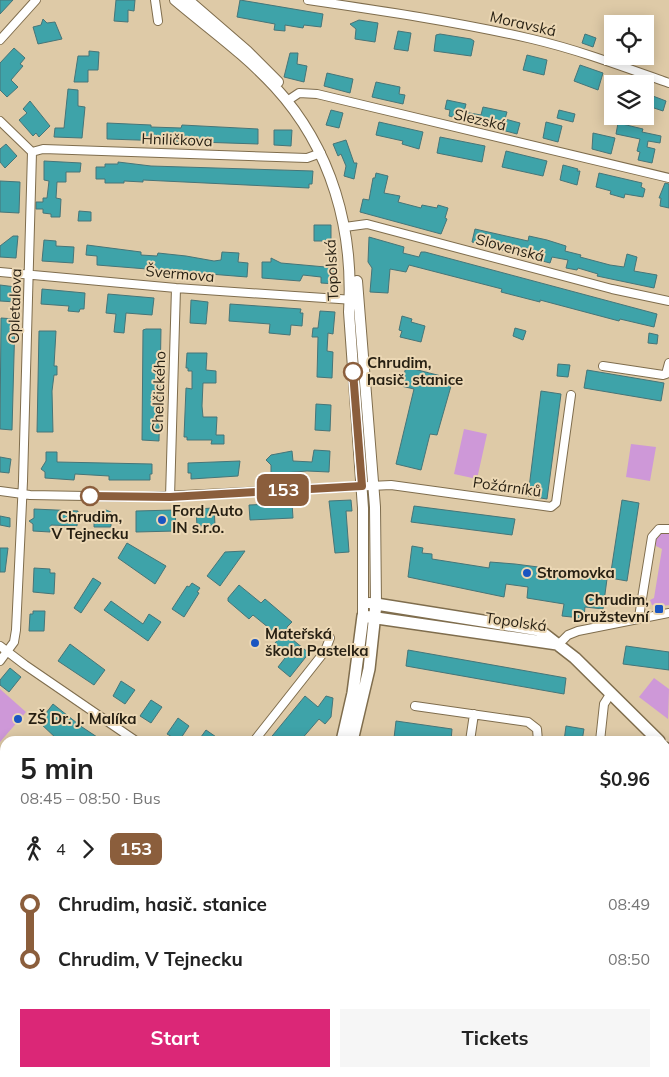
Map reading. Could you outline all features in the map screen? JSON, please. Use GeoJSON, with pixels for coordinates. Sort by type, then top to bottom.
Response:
{"type":"FeatureCollection","features":[{"type":"Feature","properties":{"kind":"main road"},"geometry":{"type":"LineString","coordinates":[[353,736],[370,670],[376,604]]}},
{"type":"Feature","properties":{"kind":"main road","name":"Topolská"},"geometry":{"type":"LineString","coordinates":[[376,604],[535,628],[559,644],[654,736]]}},
{"type":"Feature","properties":{"kind":"main road"},"geometry":{"type":"LineString","coordinates":[[343,736],[353,693],[363,616]]}},
{"type":"Feature","properties":{"kind":"main road","name":"Topolská"},"geometry":{"type":"LineString","coordinates":[[363,616],[559,644]]}},
{"type":"Feature","properties":{"kind":"street"},"geometry":{"type":"LineString","coordinates":[[0,40],[36,0]]}},
{"type":"Feature","properties":{"kind":"street"},"geometry":{"type":"LineString","coordinates":[[155,0],[158,21]]}},
{"type":"Feature","properties":{"kind":"street","name":"Topolská"},"geometry":{"type":"LineString","coordinates":[[175,0],[289,99],[321,154],[348,226]]}},
{"type":"Feature","properties":{"kind":"street","name":"Topolská"},"geometry":{"type":"LineString","coordinates":[[188,0],[267,69],[313,127],[327,151],[339,181],[348,226],[374,485],[377,560],[376,604],[364,603]]}},
{"type":"Feature","properties":{"kind":"street","name":"Moravská"},"geometry":{"type":"LineString","coordinates":[[308,0],[380,11],[533,40],[580,52],[669,83]]}},
{"type":"Feature","properties":{"kind":"street","name":"Slezská"},"geometry":{"type":"LineString","coordinates":[[289,99],[302,93],[317,94],[669,178]]}},
{"type":"Feature","properties":{"kind":"street"},"geometry":{"type":"LineString","coordinates":[[0,120],[32,152]]}},
{"type":"Feature","properties":{"kind":"street","name":"Hniličkova"},"geometry":{"type":"LineString","coordinates":[[32,152],[42,149],[307,158],[321,154]]}},
{"type":"Feature","properties":{"kind":"street","name":"Opletalova"},"geometry":{"type":"LineString","coordinates":[[0,661],[14,642],[16,630],[23,494],[32,152]]}},
{"type":"Feature","properties":{"kind":"street","name":"Slovenská"},"geometry":{"type":"LineString","coordinates":[[348,226],[367,224],[619,291],[669,301]]}},
{"type":"Feature","properties":{"kind":"street","name":"Švermova"},"geometry":{"type":"LineString","coordinates":[[0,272],[176,288],[354,300]]}},
{"type":"Feature","properties":{"kind":"street","name":"Chelčického"},"geometry":{"type":"LineString","coordinates":[[170,497],[176,288]]}},
{"type":"Feature","properties":{"kind":"street","name":"Topolská"},"geometry":{"type":"LineString","coordinates":[[354,300],[349,312],[362,486],[363,616]]}},
{"type":"Feature","properties":{"kind":"street"},"geometry":{"type":"LineString","coordinates":[[603,366],[663,375],[666,374],[669,363]]}},
{"type":"Feature","properties":{"kind":"street","name":"Požárníků"},"geometry":{"type":"LineString","coordinates":[[374,485],[393,485],[552,507],[556,503],[571,396]]}},
{"type":"Feature","properties":{"kind":"street"},"geometry":{"type":"LineString","coordinates":[[0,490],[23,494],[170,497],[374,485]]}},
{"type":"Feature","properties":{"kind":"street"},"geometry":{"type":"LineString","coordinates":[[639,617],[652,537],[659,529],[669,529]]}},
{"type":"Feature","properties":{"kind":"street"},"geometry":{"type":"LineString","coordinates":[[559,644],[568,635],[578,631],[639,617],[669,613]]}},
{"type":"Feature","properties":{"kind":"street"},"geometry":{"type":"LineString","coordinates":[[258,736],[321,656],[330,638]]}},
{"type":"Feature","properties":{"kind":"street"},"geometry":{"type":"LineString","coordinates":[[0,646],[129,736]]}},
{"type":"Feature","properties":{"kind":"street"},"geometry":{"type":"LineString","coordinates":[[601,736],[604,704],[610,693]]}},
{"type":"Feature","properties":{"kind":"street"},"geometry":{"type":"LineString","coordinates":[[415,706],[528,722],[537,729],[538,736]]}},
{"type":"Feature","properties":{"kind":"street"},"geometry":{"type":"LineString","coordinates":[[471,736],[474,714]]}},
{"type":"Feature","properties":{"kind":"shaded area"},"geometry":{"type":"Polygon","coordinates":[[[464,429],[487,434],[477,479],[454,474],[464,429]]]}},
{"type":"Feature","properties":{"kind":"shaded area"},"geometry":{"type":"Polygon","coordinates":[[[631,444],[656,447],[650,481],[626,477],[631,444]]]}},
{"type":"Feature","properties":{"kind":"shaded area"},"geometry":{"type":"Polygon","coordinates":[[[669,533],[669,605],[657,607],[652,605],[650,600],[654,598],[662,549],[656,546],[656,540],[660,534],[669,533]]]}},
{"type":"Feature","properties":{"kind":"shaded area"},"geometry":{"type":"Polygon","coordinates":[[[654,678],[669,689],[668,719],[639,697],[654,678]]]}},
{"type":"Feature","properties":{"kind":"shaded area"},"geometry":{"type":"Polygon","coordinates":[[[0,689],[26,712],[5,736],[0,736],[0,689]]]}},
{"type":"Feature","properties":{"kind":"building"},"geometry":{"type":"Polygon","coordinates":[[[0,0],[13,0],[0,14],[0,0]]]}},
{"type":"Feature","properties":{"kind":"building"},"geometry":{"type":"Polygon","coordinates":[[[116,0],[135,0],[134,11],[128,10],[128,22],[114,21],[116,0]]]}},
{"type":"Feature","properties":{"kind":"building"},"geometry":{"type":"Polygon","coordinates":[[[240,0],[323,14],[321,27],[304,25],[303,28],[285,25],[285,31],[274,30],[275,24],[237,17],[240,0]]]}},
{"type":"Feature","properties":{"kind":"building"},"geometry":{"type":"Polygon","coordinates":[[[43,19],[47,23],[55,22],[62,39],[38,44],[33,27],[41,25],[43,19]]]}},
{"type":"Feature","properties":{"kind":"building"},"geometry":{"type":"Polygon","coordinates":[[[359,20],[378,23],[375,42],[355,39],[356,29],[350,24],[359,20]]]}},
{"type":"Feature","properties":{"kind":"building"},"geometry":{"type":"Polygon","coordinates":[[[398,31],[411,33],[408,51],[394,49],[398,31]]]}},
{"type":"Feature","properties":{"kind":"building"},"geometry":{"type":"Polygon","coordinates":[[[440,34],[474,41],[471,56],[434,51],[436,35],[440,34]]]}},
{"type":"Feature","properties":{"kind":"building"},"geometry":{"type":"Polygon","coordinates":[[[585,34],[596,38],[593,47],[582,43],[585,34]]]}},
{"type":"Feature","properties":{"kind":"building"},"geometry":{"type":"Polygon","coordinates":[[[14,48],[25,58],[20,64],[23,66],[11,80],[18,87],[7,97],[0,90],[0,63],[14,48]]]}},
{"type":"Feature","properties":{"kind":"building"},"geometry":{"type":"Polygon","coordinates":[[[89,51],[99,52],[98,70],[88,70],[88,82],[74,82],[78,56],[89,56],[89,51]]]}},
{"type":"Feature","properties":{"kind":"building"},"geometry":{"type":"Polygon","coordinates":[[[290,53],[298,53],[297,64],[307,66],[304,82],[284,77],[290,53]]]}},
{"type":"Feature","properties":{"kind":"building"},"geometry":{"type":"Polygon","coordinates":[[[527,55],[547,60],[544,75],[523,70],[527,55]]]}},
{"type":"Feature","properties":{"kind":"building"},"geometry":{"type":"Polygon","coordinates":[[[580,65],[603,73],[598,90],[574,81],[580,65]]]}},
{"type":"Feature","properties":{"kind":"building"},"geometry":{"type":"Polygon","coordinates":[[[327,73],[353,79],[350,93],[324,86],[327,73]]]}},
{"type":"Feature","properties":{"kind":"building"},"geometry":{"type":"Polygon","coordinates":[[[376,82],[400,87],[399,94],[405,95],[403,104],[372,97],[376,82]]]}},
{"type":"Feature","properties":{"kind":"building"},"geometry":{"type":"Polygon","coordinates":[[[68,89],[78,90],[78,106],[85,107],[82,138],[54,137],[55,128],[64,128],[68,89]]]}},
{"type":"Feature","properties":{"kind":"building"},"geometry":{"type":"Polygon","coordinates":[[[654,96],[666,101],[663,111],[654,108],[654,96]]]}},
{"type":"Feature","properties":{"kind":"building"},"geometry":{"type":"Polygon","coordinates":[[[447,100],[466,104],[464,112],[481,115],[483,107],[507,112],[505,119],[520,123],[517,134],[449,116],[450,110],[445,109],[447,100]]]}},
{"type":"Feature","properties":{"kind":"building"},"geometry":{"type":"Polygon","coordinates":[[[30,101],[50,126],[39,137],[36,133],[33,136],[19,120],[27,113],[23,109],[30,101]]]}},
{"type":"Feature","properties":{"kind":"building"},"geometry":{"type":"Polygon","coordinates":[[[331,110],[343,113],[339,128],[326,125],[331,110]]]}},
{"type":"Feature","properties":{"kind":"building"},"geometry":{"type":"Polygon","coordinates":[[[559,110],[575,114],[573,122],[557,118],[559,110]]]}},
{"type":"Feature","properties":{"kind":"building"},"geometry":{"type":"Polygon","coordinates":[[[379,122],[423,132],[419,149],[402,144],[403,141],[376,135],[379,122]]]}},
{"type":"Feature","properties":{"kind":"building"},"geometry":{"type":"Polygon","coordinates":[[[546,122],[562,126],[558,142],[543,138],[546,122]]]}},
{"type":"Feature","properties":{"kind":"building"},"geometry":{"type":"Polygon","coordinates":[[[107,123],[151,125],[151,127],[181,128],[182,125],[258,129],[258,144],[107,139],[107,123]]]}},
{"type":"Feature","properties":{"kind":"building"},"geometry":{"type":"Polygon","coordinates":[[[618,125],[626,125],[643,129],[642,132],[661,136],[660,143],[648,141],[647,147],[655,149],[652,163],[638,160],[640,152],[637,151],[640,139],[616,134],[618,125]]]}},
{"type":"Feature","properties":{"kind":"building"},"geometry":{"type":"Polygon","coordinates":[[[274,130],[292,130],[291,146],[274,145],[274,130]]]}},
{"type":"Feature","properties":{"kind":"building"},"geometry":{"type":"Polygon","coordinates":[[[593,133],[615,138],[611,154],[592,149],[593,133]]]}},
{"type":"Feature","properties":{"kind":"building"},"geometry":{"type":"Polygon","coordinates":[[[440,137],[485,146],[482,162],[437,153],[440,137]]]}},
{"type":"Feature","properties":{"kind":"building"},"geometry":{"type":"Polygon","coordinates":[[[346,140],[354,163],[357,163],[354,179],[344,176],[346,166],[341,154],[338,156],[333,144],[346,140]]]}},
{"type":"Feature","properties":{"kind":"building"},"geometry":{"type":"Polygon","coordinates":[[[6,144],[17,156],[5,168],[0,162],[0,149],[6,144]]]}},
{"type":"Feature","properties":{"kind":"building"},"geometry":{"type":"Polygon","coordinates":[[[506,151],[547,161],[543,176],[502,167],[506,151]]]}},
{"type":"Feature","properties":{"kind":"building"},"geometry":{"type":"Polygon","coordinates":[[[44,161],[81,163],[80,172],[66,172],[66,182],[57,182],[56,198],[61,199],[60,217],[51,217],[51,214],[43,213],[43,209],[36,209],[36,202],[43,202],[43,198],[47,198],[49,181],[44,180],[44,161]]]}},
{"type":"Feature","properties":{"kind":"building"},"geometry":{"type":"Polygon","coordinates":[[[118,162],[151,166],[313,171],[312,184],[309,184],[309,188],[143,180],[143,182],[105,183],[105,179],[96,179],[96,167],[105,167],[105,164],[118,164],[118,162]]]}},
{"type":"Feature","properties":{"kind":"building"},"geometry":{"type":"Polygon","coordinates":[[[563,165],[580,171],[577,185],[560,180],[563,165]]]}},
{"type":"Feature","properties":{"kind":"building"},"geometry":{"type":"Polygon","coordinates":[[[376,173],[388,176],[384,193],[400,196],[398,202],[421,208],[422,205],[437,208],[438,205],[448,208],[445,218],[447,219],[441,234],[360,212],[363,199],[369,200],[373,178],[375,178],[376,173]]]}},
{"type":"Feature","properties":{"kind":"building"},"geometry":{"type":"Polygon","coordinates":[[[599,173],[642,183],[641,187],[645,189],[643,197],[625,194],[624,198],[610,194],[611,191],[596,187],[599,173]]]}},
{"type":"Feature","properties":{"kind":"building"},"geometry":{"type":"Polygon","coordinates":[[[0,181],[20,182],[19,213],[0,212],[0,181]]]}},
{"type":"Feature","properties":{"kind":"building"},"geometry":{"type":"Polygon","coordinates":[[[665,183],[669,184],[669,208],[660,206],[661,198],[659,198],[665,183]]]}},
{"type":"Feature","properties":{"kind":"building"},"geometry":{"type":"Polygon","coordinates":[[[79,211],[91,212],[91,221],[78,221],[79,211]]]}},
{"type":"Feature","properties":{"kind":"building"},"geometry":{"type":"Polygon","coordinates":[[[314,225],[331,225],[331,241],[314,241],[314,225]]]}},
{"type":"Feature","properties":{"kind":"building"},"geometry":{"type":"Polygon","coordinates":[[[475,229],[528,241],[529,236],[547,240],[566,246],[565,251],[581,255],[580,257],[610,265],[624,267],[627,254],[637,257],[634,271],[657,275],[654,288],[597,276],[598,274],[578,268],[577,270],[566,268],[568,260],[552,257],[550,263],[472,242],[475,229]]]}},
{"type":"Feature","properties":{"kind":"building"},"geometry":{"type":"Polygon","coordinates":[[[13,236],[18,236],[16,258],[0,257],[0,246],[13,236]]]}},
{"type":"Feature","properties":{"kind":"building"},"geometry":{"type":"Polygon","coordinates":[[[369,237],[404,247],[403,253],[419,257],[421,252],[425,252],[657,314],[654,327],[620,319],[619,321],[540,300],[540,302],[501,292],[502,289],[409,265],[406,272],[390,269],[388,293],[370,292],[372,268],[368,262],[369,237]]]}},
{"type":"Feature","properties":{"kind":"building"},"geometry":{"type":"Polygon","coordinates":[[[44,240],[56,241],[56,246],[74,247],[73,263],[42,261],[44,240]]]}},
{"type":"Feature","properties":{"kind":"building"},"geometry":{"type":"Polygon","coordinates":[[[87,245],[141,252],[141,255],[157,256],[158,253],[214,261],[221,260],[222,252],[239,253],[238,262],[248,263],[247,277],[97,265],[97,256],[86,255],[87,245]]]}},
{"type":"Feature","properties":{"kind":"building"},"geometry":{"type":"Polygon","coordinates":[[[271,258],[281,263],[337,268],[336,284],[321,283],[321,277],[303,275],[300,281],[262,278],[262,262],[271,262],[271,258]]]}},
{"type":"Feature","properties":{"kind":"building"},"geometry":{"type":"Polygon","coordinates":[[[0,285],[16,287],[16,302],[0,301],[0,285]]]}},
{"type":"Feature","properties":{"kind":"building"},"geometry":{"type":"Polygon","coordinates":[[[42,289],[85,293],[84,309],[80,309],[79,312],[68,311],[69,306],[41,304],[42,289]]]}},
{"type":"Feature","properties":{"kind":"building"},"geometry":{"type":"Polygon","coordinates":[[[108,294],[154,298],[152,315],[126,313],[124,333],[114,332],[116,314],[106,313],[108,294]]]}},
{"type":"Feature","properties":{"kind":"building"},"geometry":{"type":"Polygon","coordinates":[[[191,300],[208,302],[206,324],[190,323],[191,300]]]}},
{"type":"Feature","properties":{"kind":"building"},"geometry":{"type":"Polygon","coordinates":[[[230,304],[301,309],[300,313],[303,313],[302,326],[291,325],[290,335],[269,333],[270,324],[229,321],[230,304]]]}},
{"type":"Feature","properties":{"kind":"building"},"geometry":{"type":"Polygon","coordinates":[[[320,311],[335,312],[333,334],[328,333],[327,351],[333,352],[332,378],[317,377],[318,337],[312,337],[313,328],[318,328],[320,311]]]}},
{"type":"Feature","properties":{"kind":"building"},"geometry":{"type":"Polygon","coordinates":[[[402,316],[412,319],[411,322],[425,326],[421,342],[400,337],[402,331],[399,330],[402,316]]]}},
{"type":"Feature","properties":{"kind":"building"},"geometry":{"type":"Polygon","coordinates":[[[1,318],[15,319],[12,430],[0,429],[1,318]]]}},
{"type":"Feature","properties":{"kind":"building"},"geometry":{"type":"Polygon","coordinates":[[[515,328],[526,331],[523,340],[513,336],[515,328]]]}},
{"type":"Feature","properties":{"kind":"building"},"geometry":{"type":"Polygon","coordinates":[[[161,329],[159,441],[142,440],[143,330],[161,329]]]}},
{"type":"Feature","properties":{"kind":"building"},"geometry":{"type":"Polygon","coordinates":[[[39,331],[56,331],[54,366],[57,366],[57,375],[54,375],[52,391],[53,432],[37,432],[39,331]]]}},
{"type":"Feature","properties":{"kind":"building"},"geometry":{"type":"Polygon","coordinates":[[[649,333],[658,335],[657,344],[648,343],[649,333]]]}},
{"type":"Feature","properties":{"kind":"building"},"geometry":{"type":"Polygon","coordinates":[[[187,353],[207,353],[206,370],[216,371],[216,383],[203,383],[203,417],[217,417],[216,435],[224,435],[224,444],[211,444],[212,440],[187,440],[187,437],[184,437],[186,388],[192,389],[192,371],[188,371],[188,368],[186,368],[187,353]]]}},
{"type":"Feature","properties":{"kind":"building"},"geometry":{"type":"Polygon","coordinates":[[[558,364],[570,365],[568,377],[557,376],[558,364]]]}},
{"type":"Feature","properties":{"kind":"building"},"geometry":{"type":"Polygon","coordinates":[[[406,367],[453,379],[437,435],[430,434],[421,470],[396,464],[414,389],[401,386],[406,367]]]}},
{"type":"Feature","properties":{"kind":"building"},"geometry":{"type":"Polygon","coordinates":[[[587,370],[664,383],[661,401],[584,388],[587,370]]]}},
{"type":"Feature","properties":{"kind":"building"},"geometry":{"type":"Polygon","coordinates":[[[541,391],[561,394],[547,499],[528,496],[541,391]]]}},
{"type":"Feature","properties":{"kind":"building"},"geometry":{"type":"Polygon","coordinates":[[[316,404],[331,405],[330,431],[315,430],[316,404]]]}},
{"type":"Feature","properties":{"kind":"building"},"geometry":{"type":"Polygon","coordinates":[[[314,450],[330,451],[329,472],[307,471],[271,474],[271,465],[266,460],[271,455],[292,451],[293,461],[312,462],[314,450]]]}},
{"type":"Feature","properties":{"kind":"building"},"geometry":{"type":"Polygon","coordinates":[[[46,452],[57,452],[57,462],[152,464],[152,474],[150,474],[150,480],[109,480],[109,476],[75,474],[74,480],[45,478],[45,472],[41,469],[46,461],[46,452]]]}},
{"type":"Feature","properties":{"kind":"building"},"geometry":{"type":"Polygon","coordinates":[[[0,457],[11,459],[9,473],[0,472],[0,457]]]}},
{"type":"Feature","properties":{"kind":"building"},"geometry":{"type":"Polygon","coordinates":[[[240,461],[238,476],[191,479],[191,473],[188,473],[188,463],[240,461]]]}},
{"type":"Feature","properties":{"kind":"building"},"geometry":{"type":"Polygon","coordinates":[[[351,500],[352,511],[346,511],[349,552],[335,553],[329,501],[351,500]]]}},
{"type":"Feature","properties":{"kind":"building"},"geometry":{"type":"Polygon","coordinates":[[[622,500],[639,503],[627,581],[610,578],[622,500]]]}},
{"type":"Feature","properties":{"kind":"building"},"geometry":{"type":"Polygon","coordinates":[[[292,503],[293,518],[250,520],[249,505],[292,503]]]}},
{"type":"Feature","properties":{"kind":"building"},"geometry":{"type":"Polygon","coordinates":[[[414,506],[515,519],[512,535],[411,522],[414,506]]]}},
{"type":"Feature","properties":{"kind":"building"},"geometry":{"type":"Polygon","coordinates":[[[214,508],[215,525],[197,526],[196,509],[214,508]]]}},
{"type":"Feature","properties":{"kind":"building"},"geometry":{"type":"Polygon","coordinates":[[[34,509],[78,511],[77,526],[51,525],[50,532],[33,531],[33,524],[29,521],[34,518],[34,509]]]}},
{"type":"Feature","properties":{"kind":"building"},"geometry":{"type":"Polygon","coordinates":[[[106,510],[111,512],[111,527],[94,527],[94,513],[106,510]]]}},
{"type":"Feature","properties":{"kind":"building"},"geometry":{"type":"Polygon","coordinates":[[[175,510],[176,531],[136,532],[136,511],[175,510]]]}},
{"type":"Feature","properties":{"kind":"building"},"geometry":{"type":"Polygon","coordinates":[[[0,516],[10,518],[10,527],[0,525],[0,516]]]}},
{"type":"Feature","properties":{"kind":"building"},"geometry":{"type":"Polygon","coordinates":[[[127,543],[166,566],[155,584],[118,558],[127,543]]]}},
{"type":"Feature","properties":{"kind":"building"},"geometry":{"type":"Polygon","coordinates":[[[412,546],[423,548],[422,553],[432,554],[432,559],[489,568],[490,562],[515,564],[569,571],[569,573],[607,579],[603,609],[585,607],[584,617],[581,618],[562,616],[564,604],[527,598],[528,587],[506,584],[504,597],[408,577],[412,546]]]}},
{"type":"Feature","properties":{"kind":"building"},"geometry":{"type":"Polygon","coordinates":[[[0,548],[8,548],[5,572],[0,572],[0,548]]]}},
{"type":"Feature","properties":{"kind":"building"},"geometry":{"type":"Polygon","coordinates":[[[245,551],[220,586],[207,576],[225,552],[245,551]]]}},
{"type":"Feature","properties":{"kind":"building"},"geometry":{"type":"Polygon","coordinates":[[[34,568],[50,569],[50,573],[55,573],[54,594],[33,592],[34,568]]]}},
{"type":"Feature","properties":{"kind":"building"},"geometry":{"type":"Polygon","coordinates":[[[93,578],[101,583],[81,613],[74,608],[93,578]]]}},
{"type":"Feature","properties":{"kind":"building"},"geometry":{"type":"Polygon","coordinates":[[[192,583],[200,588],[197,592],[199,593],[184,617],[172,609],[187,586],[189,587],[192,583]]]}},
{"type":"Feature","properties":{"kind":"building"},"geometry":{"type":"Polygon","coordinates":[[[239,585],[261,603],[265,599],[292,622],[287,627],[291,630],[287,635],[309,653],[290,677],[278,667],[285,658],[274,650],[278,646],[275,643],[280,637],[253,615],[249,619],[228,601],[228,598],[239,585]]]}},
{"type":"Feature","properties":{"kind":"building"},"geometry":{"type":"Polygon","coordinates":[[[111,601],[143,624],[149,614],[161,622],[148,641],[104,610],[111,601]]]}},
{"type":"Feature","properties":{"kind":"building"},"geometry":{"type":"Polygon","coordinates":[[[33,611],[45,611],[44,631],[29,631],[30,614],[33,614],[33,611]]]}},
{"type":"Feature","properties":{"kind":"building"},"geometry":{"type":"Polygon","coordinates":[[[70,644],[105,670],[94,685],[58,661],[70,644]]]}},
{"type":"Feature","properties":{"kind":"building"},"geometry":{"type":"Polygon","coordinates":[[[626,646],[669,652],[669,670],[623,664],[626,646]]]}},
{"type":"Feature","properties":{"kind":"building"},"geometry":{"type":"Polygon","coordinates":[[[408,650],[566,678],[564,694],[406,666],[408,650]]]}},
{"type":"Feature","properties":{"kind":"building"},"geometry":{"type":"Polygon","coordinates":[[[10,668],[21,677],[9,692],[0,685],[0,680],[10,668]]]}},
{"type":"Feature","properties":{"kind":"building"},"geometry":{"type":"Polygon","coordinates":[[[121,681],[135,690],[125,704],[113,696],[121,681]]]}},
{"type":"Feature","properties":{"kind":"building"},"geometry":{"type":"Polygon","coordinates":[[[305,696],[318,707],[326,696],[333,698],[331,717],[325,724],[319,719],[304,736],[272,736],[305,696]]]}},
{"type":"Feature","properties":{"kind":"building"},"geometry":{"type":"Polygon","coordinates":[[[151,700],[162,707],[151,723],[140,716],[151,700]]]}},
{"type":"Feature","properties":{"kind":"building"},"geometry":{"type":"Polygon","coordinates":[[[53,704],[96,736],[54,736],[39,722],[53,704]]]}},
{"type":"Feature","properties":{"kind":"building"},"geometry":{"type":"Polygon","coordinates":[[[178,718],[189,726],[182,736],[170,736],[167,734],[178,718]]]}},
{"type":"Feature","properties":{"kind":"building"},"geometry":{"type":"Polygon","coordinates":[[[396,721],[452,729],[451,736],[394,736],[396,721]]]}},
{"type":"Feature","properties":{"kind":"building"},"geometry":{"type":"Polygon","coordinates":[[[566,726],[584,729],[583,736],[565,736],[566,726]]]}},
{"type":"Feature","properties":{"kind":"building"},"geometry":{"type":"Polygon","coordinates":[[[206,730],[215,736],[202,736],[206,730]]]}},
{"type":"Feature","properties":{"kind":"bus line","name":"153"},"geometry":{"type":"LineString","coordinates":[[90,496],[143,498],[362,486],[353,372]]}},
{"type":"Feature","properties":{"kind":"place","name":"Chrudim, hasič. stanice"},"geometry":{"type":"Point","coordinates":[353,372]}},
{"type":"Feature","properties":{"kind":"place","name":"Chrudim, V Tejnecku"},"geometry":{"type":"Point","coordinates":[90,496]}},
{"type":"Feature","properties":{"kind":"place","name":"Ford Auto IN s.r.o."},"geometry":{"type":"Point","coordinates":[162,520]}},
{"type":"Feature","properties":{"kind":"place","name":"Stromovka"},"geometry":{"type":"Point","coordinates":[527,573]}},
{"type":"Feature","properties":{"kind":"place","name":"Chrudim, Družstevní"},"geometry":{"type":"Point","coordinates":[659,609]}},
{"type":"Feature","properties":{"kind":"place","name":"Mateřská škola Pastelka"},"geometry":{"type":"Point","coordinates":[255,643]}},
{"type":"Feature","properties":{"kind":"place","name":"ZŠ Dr. J. Malíka"},"geometry":{"type":"Point","coordinates":[18,719]}}]}
